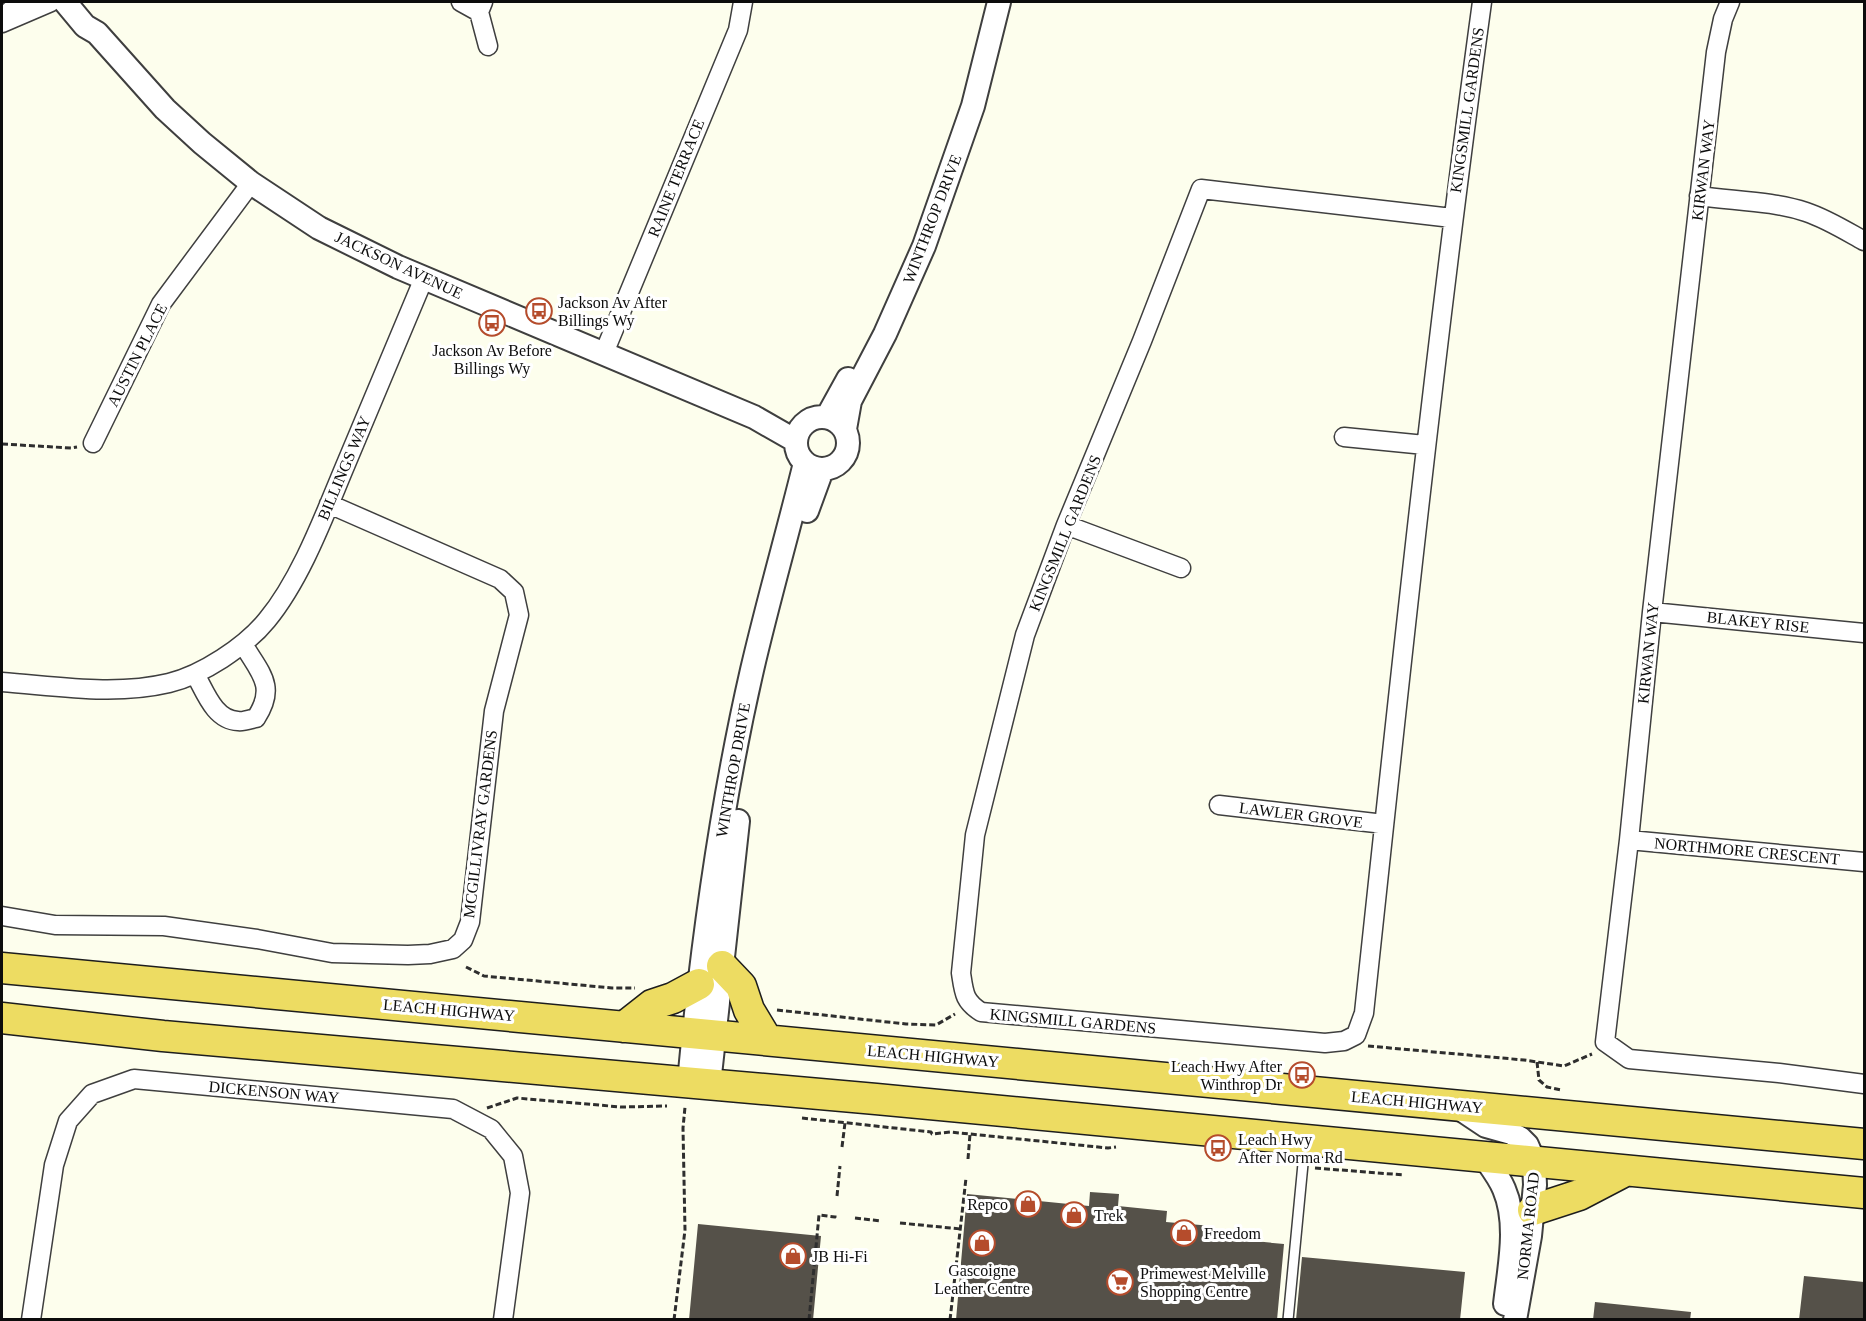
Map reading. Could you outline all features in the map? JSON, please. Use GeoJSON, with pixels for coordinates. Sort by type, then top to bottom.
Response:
{"type":"FeatureCollection","features":[{"type":"Feature","properties":{"kind":"highway","name":"LEACH HIGHWAY"},"geometry":{"type":"LineString","coordinates":[[2,968],[1864,1144]]}},
{"type":"Feature","properties":{"kind":"highway"},"geometry":{"type":"LineString","coordinates":[[624,1027],[652,1005],[673,998],[710,975],[741,986],[749,1010],[767,1040]]}},
{"type":"Feature","properties":{"kind":"highway"},"geometry":{"type":"LineString","coordinates":[[2,1018],[690,1093],[1305,1140],[1864,1193]]}},
{"type":"Feature","properties":{"kind":"highway"},"geometry":{"type":"LineString","coordinates":[[2,1037],[100,1045],[163,1036]]}},
{"type":"Feature","properties":{"kind":"highway"},"geometry":{"type":"LineString","coordinates":[[1533,1210],[1578,1195],[1625,1171]]}},
{"type":"Feature","properties":{"kind":"street"},"geometry":{"type":"LineString","coordinates":[[2,18],[20,2]]}},
{"type":"Feature","properties":{"kind":"street"},"geometry":{"type":"LineString","coordinates":[[2,23],[51,2]]}},
{"type":"Feature","properties":{"kind":"street","name":"JACKSON AVENUE"},"geometry":{"type":"LineString","coordinates":[[64,2],[85,26],[97,33],[165,110],[251,183],[319,228],[424,278],[754,417],[800,433]]}},
{"type":"Feature","properties":{"kind":"street","name":"JACKSON AVENUE"},"geometry":{"type":"LineString","coordinates":[[82,2],[95,18],[97,33]]}},
{"type":"Feature","properties":{"kind":"street"},"geometry":{"type":"LineString","coordinates":[[461,2],[481,7],[488,46]]}},
{"type":"Feature","properties":{"kind":"street","name":"RAINE TERRACE"},"geometry":{"type":"LineString","coordinates":[[604,353],[738,30],[743,2]]}},
{"type":"Feature","properties":{"kind":"street","name":"WINTHROP DRIVE"},"geometry":{"type":"LineString","coordinates":[[836,423],[847,381],[909,242],[962,93],[984,2]]}},
{"type":"Feature","properties":{"kind":"street","name":"WINTHROP DRIVE"},"geometry":{"type":"LineString","coordinates":[[836,423],[885,334],[924,246],[973,106],[999,2]]}},
{"type":"Feature","properties":{"kind":"street","name":"KINGSMILL GARDENS"},"geometry":{"type":"LineString","coordinates":[[1452,218],[1201,189],[1142,341],[1066,525],[1025,635],[975,835],[961,973],[964,994],[970,1005],[981,1012],[1325,1043],[1344,1041],[1356,1035],[1364,1013],[1425,445],[1452,218],[1482,2]]}},
{"type":"Feature","properties":{"kind":"street","name":"KIRWAN WAY"},"geometry":{"type":"LineString","coordinates":[[1609,1045],[1605,1042],[1699,196],[1716,52],[1723,19],[1730,2]]}},
{"type":"Feature","properties":{"kind":"street","name":"AUSTIN PLACE"},"geometry":{"type":"LineString","coordinates":[[93,443],[161,304],[251,183]]}},
{"type":"Feature","properties":{"kind":"street"},"geometry":{"type":"LineString","coordinates":[[1699,196],[1785,207],[1805,212],[1823,219],[1864,242]]}},
{"type":"Feature","properties":{"kind":"street","name":"BILLINGS WAY"},"geometry":{"type":"LineString","coordinates":[[2,682],[115,691],[169,683],[195,674],[243,645],[267,620],[292,584],[329,504],[424,278]]}},
{"type":"Feature","properties":{"kind":"street"},"geometry":{"type":"LineString","coordinates":[[818,417],[836,423],[849,445],[843,460],[830,469],[813,467],[800,457],[800,433],[818,417]]}},
{"type":"Feature","properties":{"kind":"street"},"geometry":{"type":"LineString","coordinates":[[1344,437],[1425,445]]}},
{"type":"Feature","properties":{"kind":"street","name":"WINTHROP DRIVE"},"geometry":{"type":"LineString","coordinates":[[690,1093],[704,1034],[710,975],[752,737],[767,666],[810,501],[813,467]]}},
{"type":"Feature","properties":{"kind":"street","name":"MCGILLIVRAY GARDENS"},"geometry":{"type":"LineString","coordinates":[[2,916],[55,925],[164,926],[332,953],[430,954],[453,949],[463,940],[470,922],[494,711],[519,615],[514,592],[500,579],[329,504]]}},
{"type":"Feature","properties":{"kind":"street"},"geometry":{"type":"LineString","coordinates":[[1066,525],[1181,568]]}},
{"type":"Feature","properties":{"kind":"street","name":"BLAKEY RISE"},"geometry":{"type":"LineString","coordinates":[[1652,612],[1864,633]]}},
{"type":"Feature","properties":{"kind":"street"},"geometry":{"type":"LineString","coordinates":[[195,674],[212,705],[226,718],[239,722],[256,718],[266,703],[266,685],[243,645]]}},
{"type":"Feature","properties":{"kind":"street","name":"LAWLER GROVE"},"geometry":{"type":"LineString","coordinates":[[1219,805],[1384,824]]}},
{"type":"Feature","properties":{"kind":"street","name":"NORTHMORE CRESCENT"},"geometry":{"type":"LineString","coordinates":[[1629,840],[1864,862]]}},
{"type":"Feature","properties":{"kind":"street"},"geometry":{"type":"LineString","coordinates":[[1609,1045],[1629,1059],[1779,1073],[1864,1084]]}},
{"type":"Feature","properties":{"kind":"street","name":"DICKENSON WAY"},"geometry":{"type":"LineString","coordinates":[[31,1320],[54,1164],[68,1121],[92,1095],[134,1079],[453,1109],[490,1129],[513,1156],[520,1193],[503,1320]]}},
{"type":"Feature","properties":{"kind":"street","name":"NORMA ROAD"},"geometry":{"type":"LineString","coordinates":[[1455,1105],[1486,1126],[1520,1138],[1527,1145],[1534,1161],[1533,1210],[1526,1264],[1515,1320]]}},
{"type":"Feature","properties":{"kind":"street","name":"NORMA ROAD"},"geometry":{"type":"LineString","coordinates":[[1484,1157],[1504,1189],[1510,1209],[1511,1242],[1504,1308],[1506,1320]]}},
{"type":"Feature","properties":{"kind":"lane"},"geometry":{"type":"LineString","coordinates":[[1288,1320],[1305,1140]]}},
{"type":"Feature","properties":{"kind":"path"},"geometry":{"type":"LineString","coordinates":[[2,444],[71,448],[93,443]]}},
{"type":"Feature","properties":{"kind":"path"},"geometry":{"type":"LineString","coordinates":[[466,967],[484,976],[612,988],[639,988]]}},
{"type":"Feature","properties":{"kind":"path"},"geometry":{"type":"LineString","coordinates":[[767,1009],[906,1024],[936,1025],[970,1005]]}},
{"type":"Feature","properties":{"kind":"path"},"geometry":{"type":"LineString","coordinates":[[1356,1035],[1360,1044],[1564,1066],[1609,1045]]}},
{"type":"Feature","properties":{"kind":"path"},"geometry":{"type":"LineString","coordinates":[[1537,1062],[1539,1080],[1547,1087],[1566,1091]]}},
{"type":"Feature","properties":{"kind":"path"},"geometry":{"type":"LineString","coordinates":[[471,1118],[481,1110],[517,1098],[621,1107],[664,1106],[690,1093]]}},
{"type":"Feature","properties":{"kind":"path"},"geometry":{"type":"LineString","coordinates":[[674,1320],[686,1230],[683,1128],[690,1093]]}},
{"type":"Feature","properties":{"kind":"path"},"geometry":{"type":"LineString","coordinates":[[799,1118],[901,1127],[932,1134],[951,1132],[1083,1146]]}},
{"type":"Feature","properties":{"kind":"path"},"geometry":{"type":"LineString","coordinates":[[843,1147],[844,1123]]}},
{"type":"Feature","properties":{"kind":"path"},"geometry":{"type":"LineString","coordinates":[[968,1159],[970,1134]]}},
{"type":"Feature","properties":{"kind":"path"},"geometry":{"type":"LineString","coordinates":[[837,1197],[840,1166]]}},
{"type":"Feature","properties":{"kind":"path"},"geometry":{"type":"LineString","coordinates":[[950,1320],[966,1178]]}},
{"type":"Feature","properties":{"kind":"path"},"geometry":{"type":"LineString","coordinates":[[809,1320],[819,1215],[836,1216]]}},
{"type":"Feature","properties":{"kind":"path"},"geometry":{"type":"LineString","coordinates":[[855,1218],[881,1221]]}},
{"type":"Feature","properties":{"kind":"path"},"geometry":{"type":"LineString","coordinates":[[900,1223],[961,1229]]}},
{"type":"Feature","properties":{"kind":"building","name":"Primewest Melville Shopping Centre"},"geometry":{"type":"Polygon","coordinates":[[[1090,1192],[1119,1194],[1118,1206],[1167,1211],[1166,1222],[1212,1226],[1212,1237],[1284,1244],[1277,1320],[956,1320],[967,1194],[1089,1206],[1090,1192]]]}},
{"type":"Feature","properties":{"kind":"building"},"geometry":{"type":"Polygon","coordinates":[[[698,1224],[821,1236],[813,1320],[689,1320],[698,1224]]]}},
{"type":"Feature","properties":{"kind":"building"},"geometry":{"type":"Polygon","coordinates":[[[1302,1257],[1465,1272],[1460,1320],[1296,1320],[1302,1257]]]}},
{"type":"Feature","properties":{"kind":"building"},"geometry":{"type":"Polygon","coordinates":[[[1804,1276],[1864,1282],[1864,1320],[1799,1320],[1804,1276]]]}},
{"type":"Feature","properties":{"kind":"building"},"geometry":{"type":"Polygon","coordinates":[[[1595,1302],[1691,1312],[1690,1320],[1593,1320],[1595,1302]]]}},
{"type":"Feature","properties":{"kind":"place","name":"Jackson Av After Billings Wy"},"geometry":{"type":"Point","coordinates":[539,311]}},
{"type":"Feature","properties":{"kind":"place","name":"Jackson Av Before Billings Wy"},"geometry":{"type":"Point","coordinates":[492,323]}},
{"type":"Feature","properties":{"kind":"place","name":"Leach Hwy After Winthrop Dr"},"geometry":{"type":"Point","coordinates":[1302,1075]}},
{"type":"Feature","properties":{"kind":"place","name":"Leach Hwy After Norma Rd"},"geometry":{"type":"Point","coordinates":[1218,1148]}},
{"type":"Feature","properties":{"kind":"place","name":"Repco"},"geometry":{"type":"Point","coordinates":[1028,1204]}},
{"type":"Feature","properties":{"kind":"place","name":"Trek"},"geometry":{"type":"Point","coordinates":[1074,1215]}},
{"type":"Feature","properties":{"kind":"place","name":"Freedom"},"geometry":{"type":"Point","coordinates":[1184,1233]}},
{"type":"Feature","properties":{"kind":"place","name":"Gascoigne Leather Centre"},"geometry":{"type":"Point","coordinates":[982,1243]}},
{"type":"Feature","properties":{"kind":"place","name":"JB Hi-Fi"},"geometry":{"type":"Point","coordinates":[793,1256]}},
{"type":"Feature","properties":{"kind":"place","name":"Primewest Melville Shopping Centre"},"geometry":{"type":"Point","coordinates":[1120,1282]}}]}
